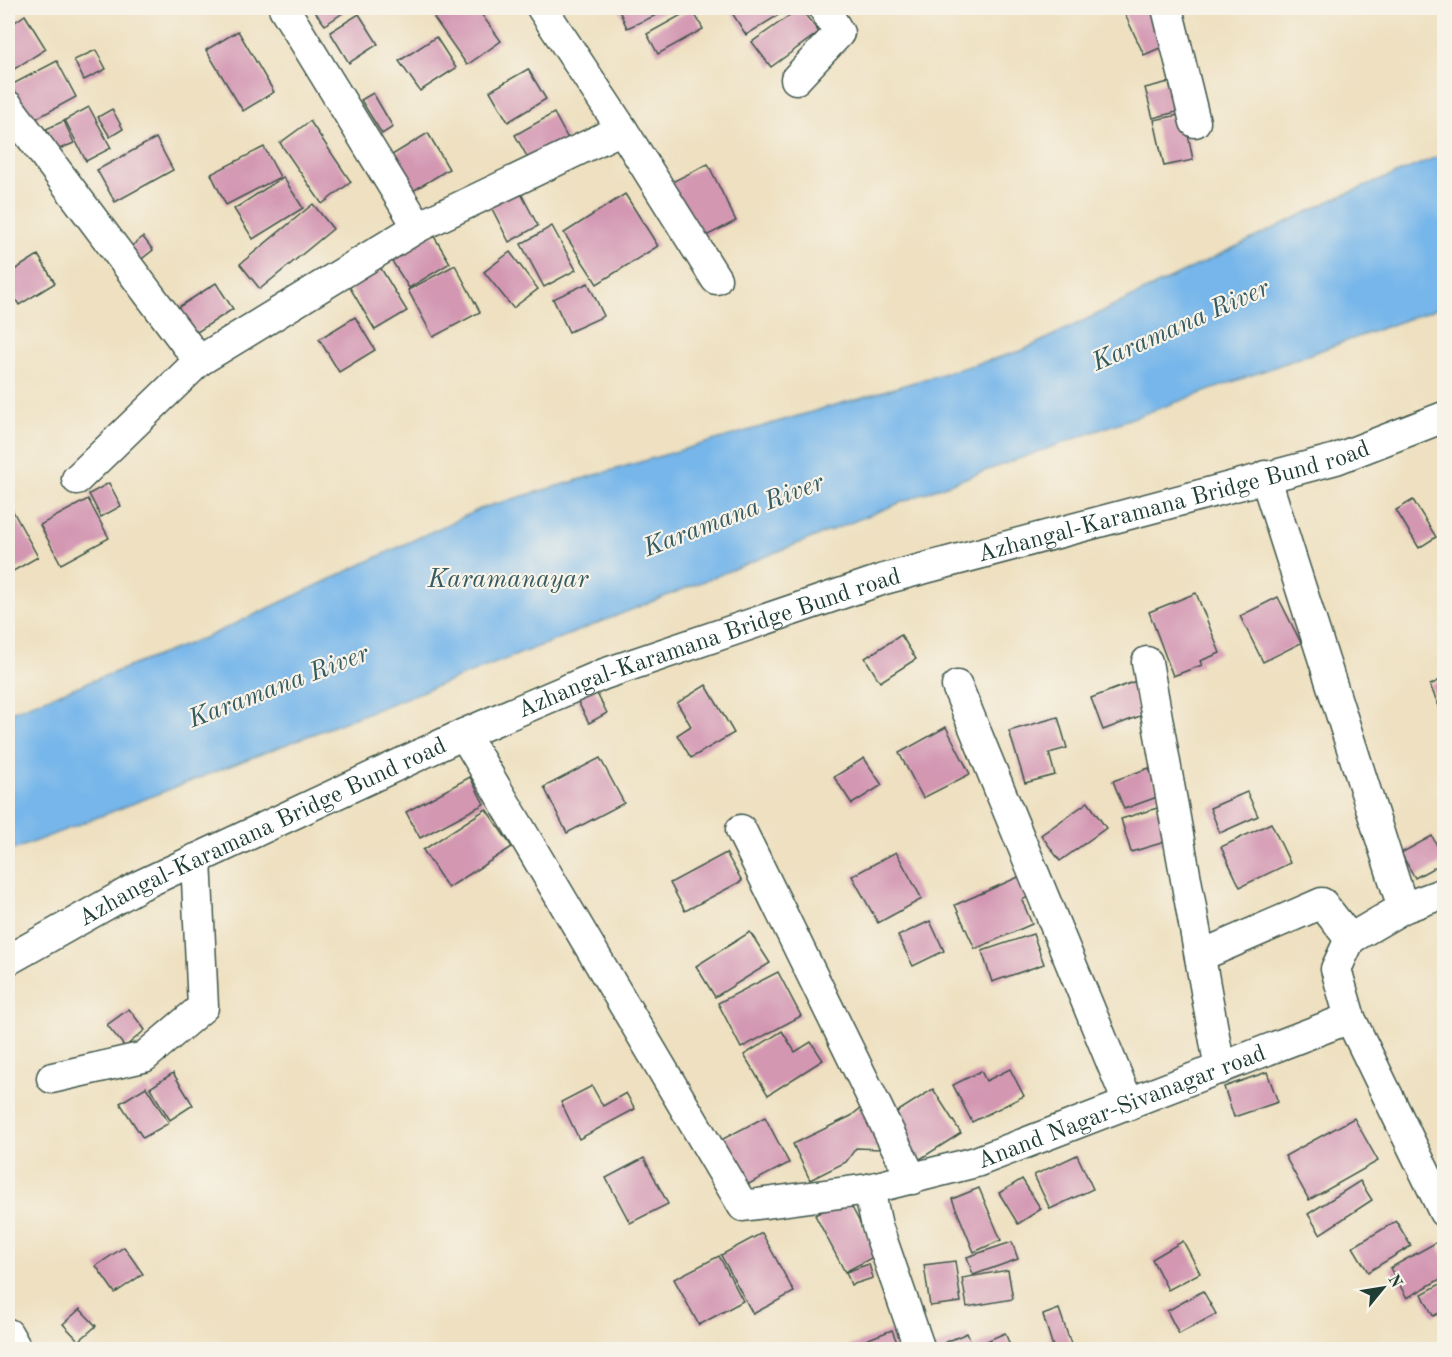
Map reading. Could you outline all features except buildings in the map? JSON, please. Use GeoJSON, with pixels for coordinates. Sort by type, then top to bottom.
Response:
{"type":"FeatureCollection","features":[{"type":"Feature","properties":{"kind":"street"},"geometry":{"type":"LineString","coordinates":[[284,8],[418,227]]}},
{"type":"Feature","properties":{"kind":"street"},"geometry":{"type":"LineString","coordinates":[[542,8],[622,129],[716,279]]}},
{"type":"Feature","properties":{"kind":"street"},"geometry":{"type":"LineString","coordinates":[[796,79],[839,33],[824,8]]}},
{"type":"Feature","properties":{"kind":"street"},"geometry":{"type":"LineString","coordinates":[[1167,8],[1195,122]]}},
{"type":"Feature","properties":{"kind":"street"},"geometry":{"type":"LineString","coordinates":[[8,106],[199,361]]}},
{"type":"Feature","properties":{"kind":"street"},"geometry":{"type":"LineString","coordinates":[[77,479],[199,361],[418,227],[622,129]]}},
{"type":"Feature","properties":{"kind":"street","name":"Azhangal-Karamana Bridge Bund road"},"geometry":{"type":"LineString","coordinates":[[8,960],[141,885],[464,734],[604,674],[884,579],[1336,459],[1444,417]]}},
{"type":"Feature","properties":{"kind":"street"},"geometry":{"type":"LineString","coordinates":[[1265,476],[1402,908]]}},
{"type":"Feature","properties":{"kind":"street"},"geometry":{"type":"LineString","coordinates":[[1147,662],[1220,1069]]}},
{"type":"Feature","properties":{"kind":"street"},"geometry":{"type":"LineString","coordinates":[[957,686],[1129,1105]]}},
{"type":"Feature","properties":{"kind":"street","name":"Anand Nagar-Sivanagar road"},"geometry":{"type":"LineString","coordinates":[[464,734],[743,1206],[869,1189],[976,1162],[1129,1105],[1350,1017]]}},
{"type":"Feature","properties":{"kind":"street"},"geometry":{"type":"LineString","coordinates":[[741,830],[912,1179]]}},
{"type":"Feature","properties":{"kind":"street"},"geometry":{"type":"LineString","coordinates":[[52,1077],[144,1057],[203,1007],[196,859]]}},
{"type":"Feature","properties":{"kind":"street"},"geometry":{"type":"LineString","coordinates":[[1444,893],[1402,908],[1350,939],[1336,969],[1350,1017],[1444,1212]]}},
{"type":"Feature","properties":{"kind":"street"},"geometry":{"type":"LineString","coordinates":[[1200,956],[1322,903],[1350,939]]}},
{"type":"Feature","properties":{"kind":"street"},"geometry":{"type":"LineString","coordinates":[[869,1189],[877,1226],[920,1350]]}},
{"type":"Feature","properties":{"kind":"street"},"geometry":{"type":"LineString","coordinates":[[8,1334],[17,1350]]}},
{"type":"Feature","properties":{"kind":"water","name":"Karamanayar"},"geometry":{"type":"Polygon","coordinates":[[[1444,154],[1444,306],[935,489],[553,641],[8,852],[8,713],[209,636],[482,508],[1021,351],[1332,200],[1444,154]]]}},
{"type":"Feature","properties":{"kind":"water label","name":"Karamana River"},"geometry":{"type":"Point","coordinates":[1180,324]}},
{"type":"Feature","properties":{"kind":"water label","name":"Karamana River"},"geometry":{"type":"Point","coordinates":[733,514]}},
{"type":"Feature","properties":{"kind":"water label","name":"Karamana River"},"geometry":{"type":"Point","coordinates":[278,685]}}]}
